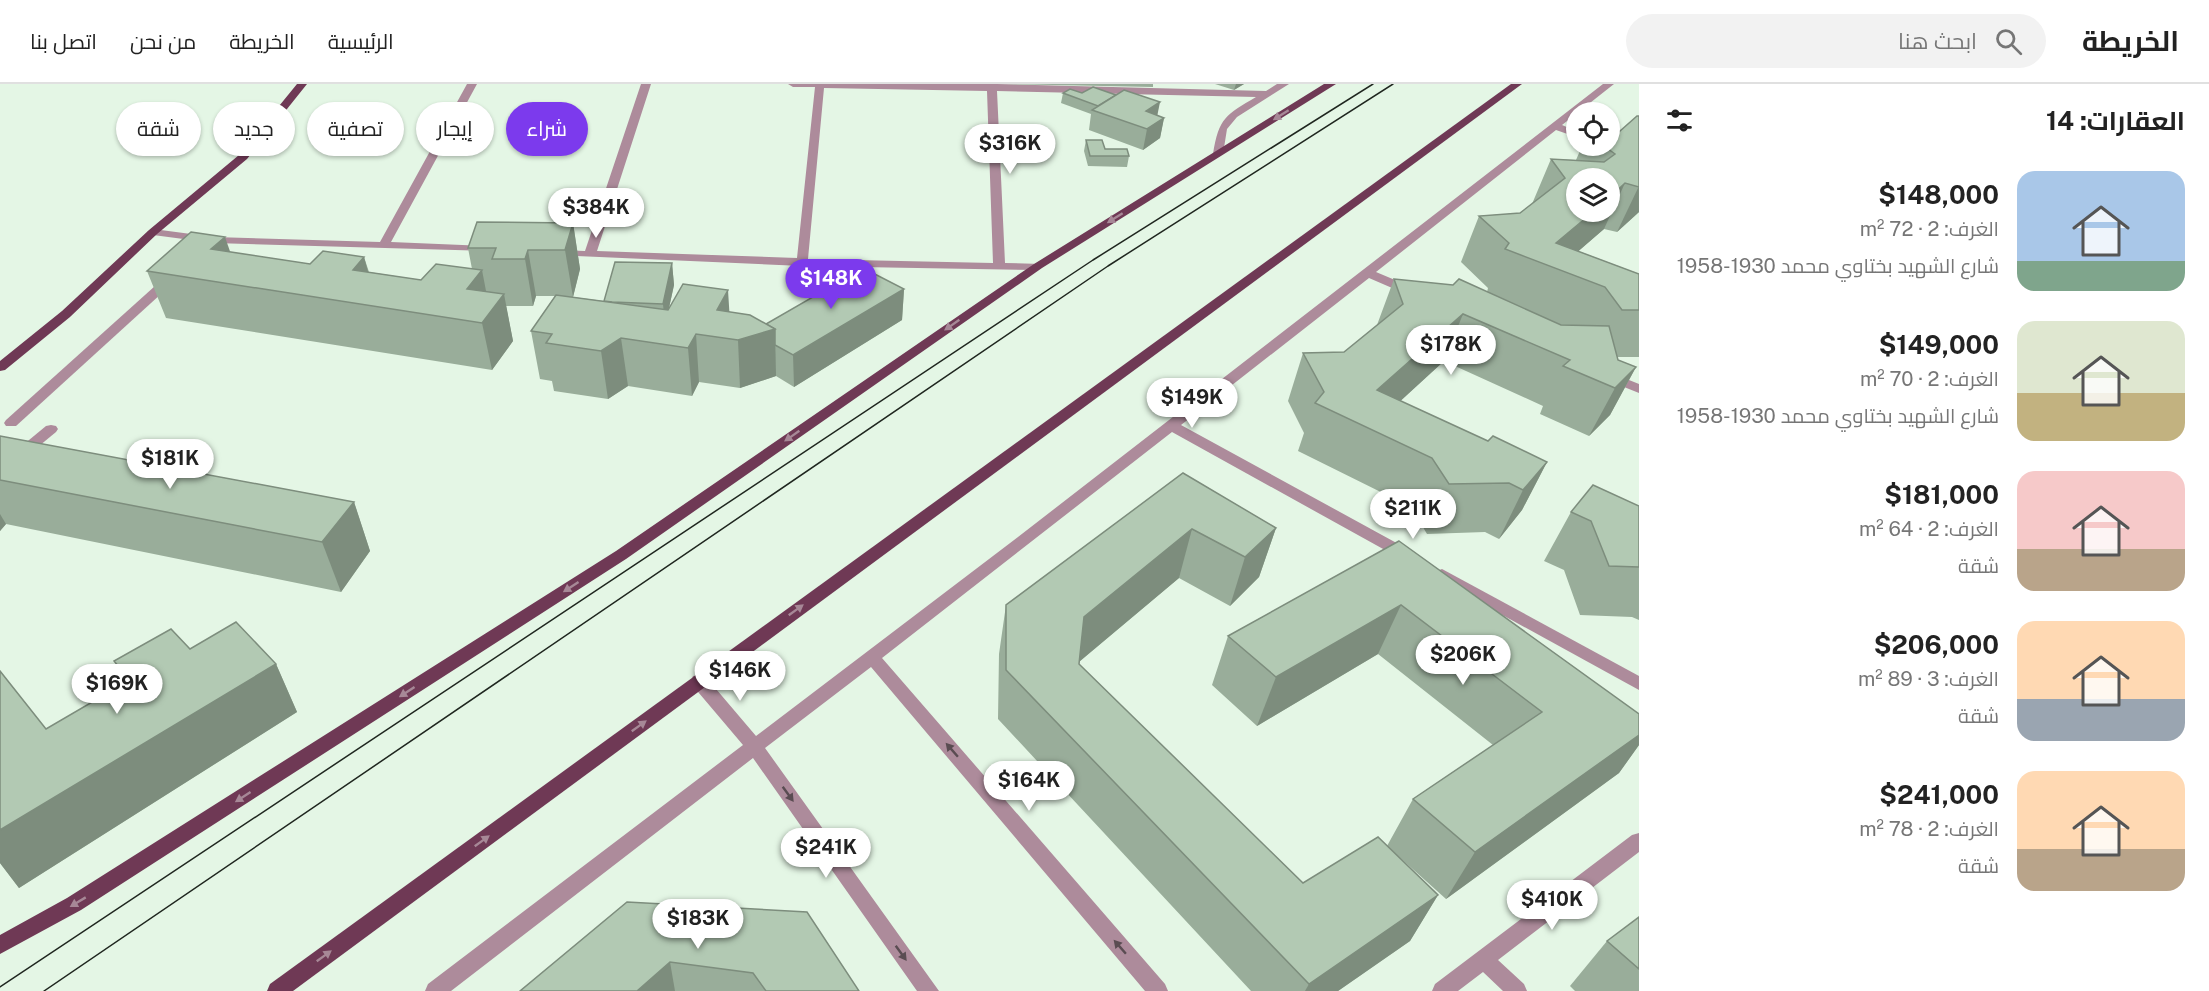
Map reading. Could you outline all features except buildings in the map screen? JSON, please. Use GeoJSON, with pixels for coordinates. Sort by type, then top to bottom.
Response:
{"type":"FeatureCollection","features":[{"type":"Feature","properties":{"kind":"main road"},"geometry":{"type":"LineString","coordinates":[[0,367],[66,314],[153,232],[243,157],[302,84]]}},
{"type":"Feature","properties":{"kind":"main road"},"geometry":{"type":"LineString","coordinates":[[0,945],[74,904],[621,555],[1038,266],[1331,84]]}},
{"type":"Feature","properties":{"kind":"main road"},"geometry":{"type":"LineString","coordinates":[[277,991],[1517,84]]}},
{"type":"Feature","properties":{"kind":"street"},"geometry":{"type":"LineString","coordinates":[[384,245],[472,84]]}},
{"type":"Feature","properties":{"kind":"street"},"geometry":{"type":"LineString","coordinates":[[590,254],[646,84]]}},
{"type":"Feature","properties":{"kind":"street"},"geometry":{"type":"LineString","coordinates":[[793,84],[1165,89],[1267,94]]}},
{"type":"Feature","properties":{"kind":"street"},"geometry":{"type":"LineString","coordinates":[[802,262],[820,84]]}},
{"type":"Feature","properties":{"kind":"street"},"geometry":{"type":"LineString","coordinates":[[1218,154],[1222,129],[1233,115],[1284,84]]}},
{"type":"Feature","properties":{"kind":"street"},"geometry":{"type":"LineString","coordinates":[[435,991],[872,657],[1609,84]]}},
{"type":"Feature","properties":{"kind":"street"},"geometry":{"type":"LineString","coordinates":[[992,87],[999,267]]}},
{"type":"Feature","properties":{"kind":"street"},"geometry":{"type":"LineString","coordinates":[[1554,126],[1566,130]]}},
{"type":"Feature","properties":{"kind":"street"},"geometry":{"type":"LineString","coordinates":[[153,232],[214,240],[499,250]]}},
{"type":"Feature","properties":{"kind":"street"},"geometry":{"type":"LineString","coordinates":[[197,255],[214,240]]}},
{"type":"Feature","properties":{"kind":"street"},"geometry":{"type":"LineString","coordinates":[[544,252],[802,262],[1038,266]]}},
{"type":"Feature","properties":{"kind":"street"},"geometry":{"type":"LineString","coordinates":[[11,423],[180,270]]}},
{"type":"Feature","properties":{"kind":"street"},"geometry":{"type":"LineString","coordinates":[[1368,273],[1422,296]]}},
{"type":"Feature","properties":{"kind":"street"},"geometry":{"type":"LineString","coordinates":[[1596,370],[1639,389]]}},
{"type":"Feature","properties":{"kind":"street"},"geometry":{"type":"LineString","coordinates":[[1171,425],[1639,684]]}},
{"type":"Feature","properties":{"kind":"street"},"geometry":{"type":"LineString","coordinates":[[0,471],[51,429]]}},
{"type":"Feature","properties":{"kind":"street"},"geometry":{"type":"LineString","coordinates":[[872,657],[1158,991]]}},
{"type":"Feature","properties":{"kind":"street"},"geometry":{"type":"LineString","coordinates":[[699,681],[754,746],[929,991]]}},
{"type":"Feature","properties":{"kind":"street"},"geometry":{"type":"LineString","coordinates":[[1442,991],[1639,841]]}},
{"type":"Feature","properties":{"kind":"street"},"geometry":{"type":"LineString","coordinates":[[1483,959],[1517,991]]}},
{"type":"Feature","properties":{"kind":"tram line"},"geometry":{"type":"LineString","coordinates":[[0,987],[1093,260],[1373,84]]}},
{"type":"Feature","properties":{"kind":"tram line"},"geometry":{"type":"LineString","coordinates":[[44,991],[1108,266],[1393,84]]}}]}
